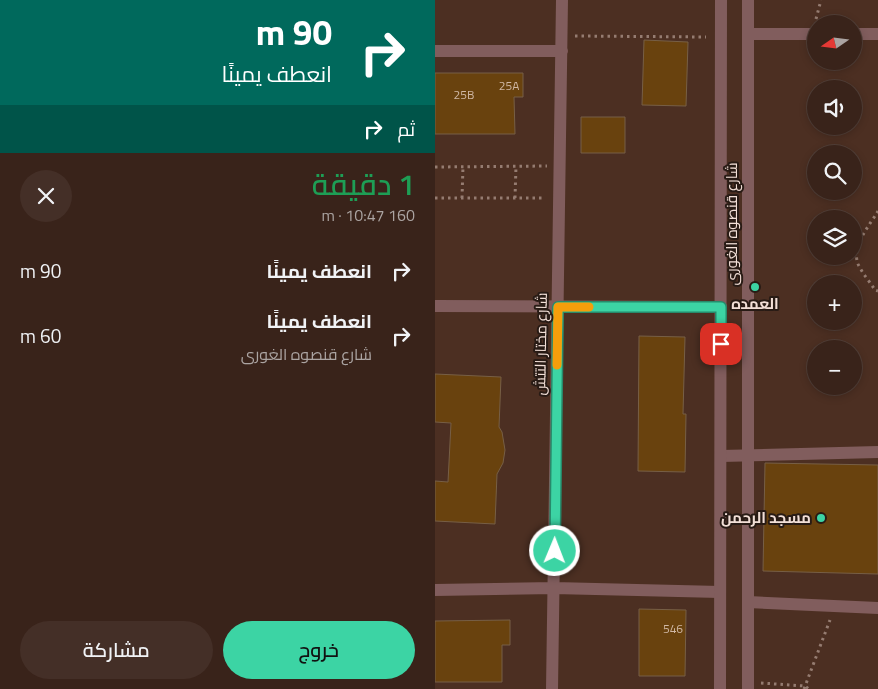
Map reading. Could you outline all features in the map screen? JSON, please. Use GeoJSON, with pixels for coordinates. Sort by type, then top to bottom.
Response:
{"type":"FeatureCollection","features":[{"type":"Feature","properties":{"kind":"street","name":"شارع مختار التتش"},"geometry":{"type":"LineString","coordinates":[[552,689],[562,0]]}},
{"type":"Feature","properties":{"kind":"street","name":"شارع قنصوه الغورى"},"geometry":{"type":"LineString","coordinates":[[721,0],[721,689]]}},
{"type":"Feature","properties":{"kind":"street","name":"شارع قنصوه الغورى"},"geometry":{"type":"LineString","coordinates":[[747,685],[749,0]]}},
{"type":"Feature","properties":{"kind":"street"},"geometry":{"type":"LineString","coordinates":[[748,34],[807,34]]}},
{"type":"Feature","properties":{"kind":"street"},"geometry":{"type":"LineString","coordinates":[[863,34],[878,34]]}},
{"type":"Feature","properties":{"kind":"street"},"geometry":{"type":"LineString","coordinates":[[435,51],[562,52]]}},
{"type":"Feature","properties":{"kind":"street"},"geometry":{"type":"LineString","coordinates":[[435,306],[721,307]]}},
{"type":"Feature","properties":{"kind":"street"},"geometry":{"type":"LineString","coordinates":[[721,456],[748,457],[878,452]]}},
{"type":"Feature","properties":{"kind":"street"},"geometry":{"type":"LineString","coordinates":[[435,590],[554,588],[721,592]]}},
{"type":"Feature","properties":{"kind":"street"},"geometry":{"type":"LineString","coordinates":[[748,602],[878,608]]}},
{"type":"Feature","properties":{"kind":"path"},"geometry":{"type":"LineString","coordinates":[[562,36],[721,38]]}},
{"type":"Feature","properties":{"kind":"path"},"geometry":{"type":"LineString","coordinates":[[462,198],[463,166]]}},
{"type":"Feature","properties":{"kind":"path"},"geometry":{"type":"LineString","coordinates":[[515,198],[516,166]]}},
{"type":"Feature","properties":{"kind":"path"},"geometry":{"type":"LineString","coordinates":[[435,167],[560,166]]}},
{"type":"Feature","properties":{"kind":"path"},"geometry":{"type":"LineString","coordinates":[[435,198],[559,198]]}},
{"type":"Feature","properties":{"kind":"path"},"geometry":{"type":"LineString","coordinates":[[878,210],[859,243],[856,258],[858,265],[875,290],[878,291]]}},
{"type":"Feature","properties":{"kind":"path"},"geometry":{"type":"LineString","coordinates":[[804,687],[837,606]]}},
{"type":"Feature","properties":{"kind":"path"},"geometry":{"type":"LineString","coordinates":[[747,685],[804,687],[809,689]]}},
{"type":"Feature","properties":{"kind":"building"},"geometry":{"type":"Polygon","coordinates":[[[644,40],[688,42],[686,106],[642,105],[644,40]]]}},
{"type":"Feature","properties":{"kind":"building"},"geometry":{"type":"Polygon","coordinates":[[[435,73],[523,73],[523,97],[514,97],[515,134],[435,134],[435,73]]]}},
{"type":"Feature","properties":{"kind":"building"},"geometry":{"type":"Polygon","coordinates":[[[581,117],[625,117],[625,153],[581,153],[581,117]]]}},
{"type":"Feature","properties":{"kind":"building"},"geometry":{"type":"Polygon","coordinates":[[[639,336],[685,337],[683,414],[686,414],[685,472],[638,471],[639,336]]]}},
{"type":"Feature","properties":{"kind":"building"},"geometry":{"type":"Polygon","coordinates":[[[435,374],[501,377],[499,427],[502,432],[505,450],[503,463],[497,474],[495,524],[435,521],[435,481],[448,482],[451,423],[435,422],[435,374]]]}},
{"type":"Feature","properties":{"kind":"building","name":"مسجد الرحمن"},"geometry":{"type":"Polygon","coordinates":[[[765,463],[878,465],[878,574],[763,571],[765,463]]]}},
{"type":"Feature","properties":{"kind":"building"},"geometry":{"type":"Polygon","coordinates":[[[639,609],[686,610],[685,676],[639,676],[639,609]]]}},
{"type":"Feature","properties":{"kind":"building"},"geometry":{"type":"Polygon","coordinates":[[[510,620],[510,645],[502,645],[502,682],[435,682],[435,621],[510,620]]]}},
{"type":"Feature","properties":{"kind":"slow traffic"},"geometry":{"type":"LineString","coordinates":[[557,365],[558,307],[589,307]]}},
{"type":"Feature","properties":{"kind":"place","name":"العمده"},"geometry":{"type":"Point","coordinates":[755,287]}},
{"type":"Feature","properties":{"kind":"place","name":"مسجد الرحمن"},"geometry":{"type":"Point","coordinates":[821,518]}},
{"type":"Feature","properties":{"kind":"route"},"geometry":{"type":"LineString","coordinates":[[555,551],[558,307],[721,307],[721,344]]}}]}
